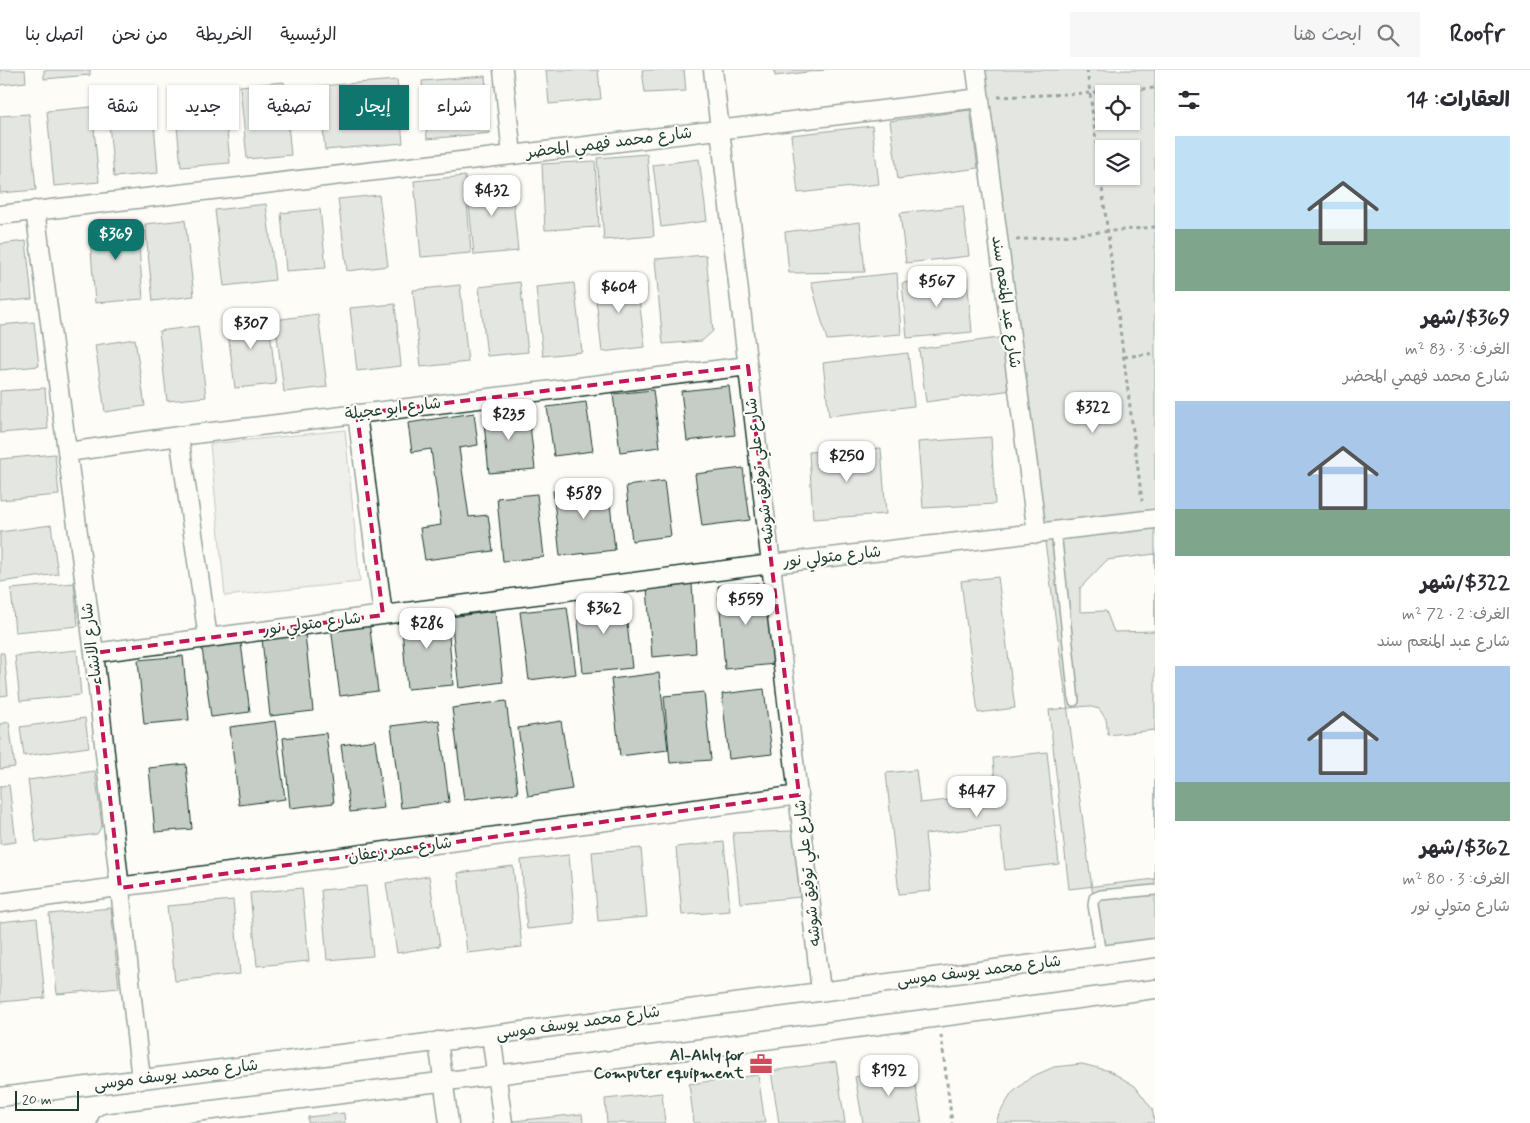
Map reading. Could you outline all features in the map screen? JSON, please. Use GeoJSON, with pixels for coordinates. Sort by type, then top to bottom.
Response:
{"type":"FeatureCollection","features":[{"type":"Feature","properties":{"kind":"street"},"geometry":{"type":"LineString","coordinates":[[503,70],[512,155]]}},
{"type":"Feature","properties":{"kind":"street","name":"شارع علي توفيق شوشه"},"geometry":{"type":"LineString","coordinates":[[713,70],[821,991]]}},
{"type":"Feature","properties":{"kind":"street","name":"شارع عبد المنعم سند"},"geometry":{"type":"LineString","coordinates":[[976,70],[1037,534]]}},
{"type":"Feature","properties":{"kind":"street","name":"شارع محمد فهمي المحضر"},"geometry":{"type":"LineString","coordinates":[[0,215],[980,98]]}},
{"type":"Feature","properties":{"kind":"street","name":"شارع الانشاء"},"geometry":{"type":"LineString","coordinates":[[35,210],[94,654],[141,1080]]}},
{"type":"Feature","properties":{"kind":"street","name":"شارع ابو عجيلة"},"geometry":{"type":"LineString","coordinates":[[68,452],[179,436],[748,366]]}},
{"type":"Feature","properties":{"kind":"street"},"geometry":{"type":"LineString","coordinates":[[357,414],[383,615]]}},
{"type":"Feature","properties":{"kind":"street"},"geometry":{"type":"LineString","coordinates":[[179,436],[208,638]]}},
{"type":"Feature","properties":{"kind":"street","name":"شارع متولي نور"},"geometry":{"type":"LineString","coordinates":[[94,654],[771,564],[1150,520]]}},
{"type":"Feature","properties":{"kind":"street","name":"شارع عمر زعفان"},"geometry":{"type":"LineString","coordinates":[[0,903],[799,795]]}},
{"type":"Feature","properties":{"kind":"street","name":"شارع محمد يوسف موسى"},"geometry":{"type":"LineString","coordinates":[[0,1097],[1155,948]]}},
{"type":"Feature","properties":{"kind":"street"},"geometry":{"type":"LineString","coordinates":[[107,1123],[496,1075],[1155,989]]}},
{"type":"Feature","properties":{"kind":"street"},"geometry":{"type":"LineString","coordinates":[[491,1035],[503,1123]]}},
{"type":"Feature","properties":{"kind":"street"},"geometry":{"type":"LineString","coordinates":[[438,1041],[449,1123]]}},
{"type":"Feature","properties":{"kind":"lane"},"geometry":{"type":"LineString","coordinates":[[1056,532],[1074,701]]}},
{"type":"Feature","properties":{"kind":"lane"},"geometry":{"type":"LineString","coordinates":[[1101,955],[1093,904],[1094,898],[1101,895],[1155,890]]}},
{"type":"Feature","properties":{"kind":"path"},"geometry":{"type":"LineString","coordinates":[[1087,70],[1124,357],[1150,520]]}},
{"type":"Feature","properties":{"kind":"path"},"geometry":{"type":"LineString","coordinates":[[980,98],[1155,88]]}},
{"type":"Feature","properties":{"kind":"path"},"geometry":{"type":"LineString","coordinates":[[998,241],[1155,226]]}},
{"type":"Feature","properties":{"kind":"path"},"geometry":{"type":"LineString","coordinates":[[1124,357],[1155,353]]}},
{"type":"Feature","properties":{"kind":"path"},"geometry":{"type":"LineString","coordinates":[[939,1017],[952,1123]]}},
{"type":"Feature","properties":{"kind":"highlighted area"},"geometry":{"type":"Polygon","coordinates":[[[748,366],[799,795],[120,888],[94,653],[383,615],[357,414],[748,366]]]}},
{"type":"Feature","properties":{"kind":"shaded area"},"geometry":{"type":"Polygon","coordinates":[[[345,430],[360,582],[225,596],[210,444],[345,430]]]}},
{"type":"Feature","properties":{"kind":"building"},"geometry":{"type":"Polygon","coordinates":[[[0,70],[25,70],[26,82],[0,85],[0,70]]]}},
{"type":"Feature","properties":{"kind":"building"},"geometry":{"type":"Polygon","coordinates":[[[44,70],[90,70],[90,75],[44,79],[44,70]]]}},
{"type":"Feature","properties":{"kind":"building"},"geometry":{"type":"Polygon","coordinates":[[[546,70],[598,70],[601,99],[549,104],[546,70]]]}},
{"type":"Feature","properties":{"kind":"building"},"geometry":{"type":"Polygon","coordinates":[[[642,70],[684,70],[686,91],[645,93],[642,70]]]}},
{"type":"Feature","properties":{"kind":"building"},"geometry":{"type":"Polygon","coordinates":[[[774,70],[824,70],[775,76],[774,70]]]}},
{"type":"Feature","properties":{"kind":"building"},"geometry":{"type":"Polygon","coordinates":[[[981,70],[1155,70],[1155,948],[1101,955],[981,70]]]}},
{"type":"Feature","properties":{"kind":"building"},"geometry":{"type":"Polygon","coordinates":[[[485,76],[486,85],[422,85],[422,81],[485,76]]]}},
{"type":"Feature","properties":{"kind":"building"},"geometry":{"type":"Polygon","coordinates":[[[397,80],[397,85],[339,85],[339,130],[402,130],[403,143],[325,150],[323,130],[329,130],[329,85],[397,80]]]}},
{"type":"Feature","properties":{"kind":"building"},"geometry":{"type":"Polygon","coordinates":[[[284,82],[284,85],[251,85],[284,82]]]}},
{"type":"Feature","properties":{"kind":"building"},"geometry":{"type":"Polygon","coordinates":[[[249,85],[249,130],[289,130],[291,155],[247,159],[240,86],[249,85]]]}},
{"type":"Feature","properties":{"kind":"building"},"geometry":{"type":"Polygon","coordinates":[[[89,107],[89,130],[94,130],[99,182],[54,186],[47,111],[89,107]]]}},
{"type":"Feature","properties":{"kind":"building"},"geometry":{"type":"Polygon","coordinates":[[[970,110],[978,168],[898,179],[890,121],[970,110]]]}},
{"type":"Feature","properties":{"kind":"building"},"geometry":{"type":"Polygon","coordinates":[[[29,114],[36,190],[0,193],[0,116],[29,114]]]}},
{"type":"Feature","properties":{"kind":"building"},"geometry":{"type":"Polygon","coordinates":[[[872,126],[879,184],[798,193],[791,135],[872,126]]]}},
{"type":"Feature","properties":{"kind":"building"},"geometry":{"type":"Polygon","coordinates":[[[110,130],[155,130],[158,173],[114,177],[110,130]]]}},
{"type":"Feature","properties":{"kind":"building"},"geometry":{"type":"Polygon","coordinates":[[[177,130],[227,130],[230,163],[181,167],[177,130]]]}},
{"type":"Feature","properties":{"kind":"building"},"geometry":{"type":"Polygon","coordinates":[[[426,130],[490,130],[490,133],[427,139],[426,130]]]}},
{"type":"Feature","properties":{"kind":"building"},"geometry":{"type":"Polygon","coordinates":[[[647,154],[654,236],[604,240],[597,158],[647,154]]]}},
{"type":"Feature","properties":{"kind":"building"},"geometry":{"type":"Polygon","coordinates":[[[699,159],[707,221],[661,227],[653,165],[699,159]]]}},
{"type":"Feature","properties":{"kind":"building"},"geometry":{"type":"Polygon","coordinates":[[[595,161],[599,227],[545,230],[542,164],[595,161]]]}},
{"type":"Feature","properties":{"kind":"building"},"geometry":{"type":"Polygon","coordinates":[[[465,176],[471,253],[421,257],[414,181],[465,176]]]}},
{"type":"Feature","properties":{"kind":"building"},"geometry":{"type":"Polygon","coordinates":[[[511,179],[518,251],[474,255],[467,183],[511,179]]]}},
{"type":"Feature","properties":{"kind":"building"},"geometry":{"type":"Polygon","coordinates":[[[379,195],[388,266],[347,271],[338,199],[379,195]]]}},
{"type":"Feature","properties":{"kind":"building"},"geometry":{"type":"Polygon","coordinates":[[[266,204],[275,280],[224,286],[215,210],[266,204]]]}},
{"type":"Feature","properties":{"kind":"building"},"geometry":{"type":"Polygon","coordinates":[[[963,206],[969,256],[906,263],[900,213],[963,206]]]}},
{"type":"Feature","properties":{"kind":"building"},"geometry":{"type":"Polygon","coordinates":[[[320,209],[326,268],[286,271],[281,213],[320,209]]]}},
{"type":"Feature","properties":{"kind":"building"},"geometry":{"type":"Polygon","coordinates":[[[137,220],[143,299],[95,303],[89,224],[137,220]]]}},
{"type":"Feature","properties":{"kind":"building"},"geometry":{"type":"Polygon","coordinates":[[[185,220],[194,296],[153,301],[145,224],[185,220]]]}},
{"type":"Feature","properties":{"kind":"building"},"geometry":{"type":"Polygon","coordinates":[[[860,222],[865,272],[789,273],[785,232],[860,222]]]}},
{"type":"Feature","properties":{"kind":"building"},"geometry":{"type":"Polygon","coordinates":[[[26,241],[32,299],[0,302],[0,244],[26,241]]]}},
{"type":"Feature","properties":{"kind":"building"},"geometry":{"type":"Polygon","coordinates":[[[706,255],[713,331],[702,341],[663,344],[655,259],[706,255]]]}},
{"type":"Feature","properties":{"kind":"building"},"geometry":{"type":"Polygon","coordinates":[[[897,273],[901,334],[827,340],[811,282],[897,273]]]}},
{"type":"Feature","properties":{"kind":"building"},"geometry":{"type":"Polygon","coordinates":[[[636,275],[645,347],[602,352],[594,280],[636,275]]]}},
{"type":"Feature","properties":{"kind":"building"},"geometry":{"type":"Polygon","coordinates":[[[967,277],[972,332],[907,338],[902,283],[967,277]]]}},
{"type":"Feature","properties":{"kind":"building"},"geometry":{"type":"Polygon","coordinates":[[[520,282],[528,352],[487,356],[479,287],[520,282]]]}},
{"type":"Feature","properties":{"kind":"building"},"geometry":{"type":"Polygon","coordinates":[[[574,283],[582,352],[543,356],[536,287],[574,283]]]}},
{"type":"Feature","properties":{"kind":"building"},"geometry":{"type":"Polygon","coordinates":[[[460,285],[468,362],[421,367],[413,290],[460,285]]]}},
{"type":"Feature","properties":{"kind":"building"},"geometry":{"type":"Polygon","coordinates":[[[395,304],[401,366],[357,371],[350,308],[395,304]]]}},
{"type":"Feature","properties":{"kind":"building"},"geometry":{"type":"Polygon","coordinates":[[[268,312],[276,384],[235,388],[226,316],[268,312]]]}},
{"type":"Feature","properties":{"kind":"building"},"geometry":{"type":"Polygon","coordinates":[[[318,314],[327,387],[284,392],[275,320],[318,314]]]}},
{"type":"Feature","properties":{"kind":"building"},"geometry":{"type":"Polygon","coordinates":[[[34,322],[39,366],[0,370],[0,325],[34,322]]]}},
{"type":"Feature","properties":{"kind":"building"},"geometry":{"type":"Polygon","coordinates":[[[198,326],[206,397],[167,401],[159,331],[198,326]]]}},
{"type":"Feature","properties":{"kind":"building"},"geometry":{"type":"Polygon","coordinates":[[[1005,337],[1012,390],[926,402],[919,349],[1005,337]]]}},
{"type":"Feature","properties":{"kind":"building"},"geometry":{"type":"Polygon","coordinates":[[[135,339],[145,406],[105,412],[95,345],[135,339]]]}},
{"type":"Feature","properties":{"kind":"building"},"geometry":{"type":"Polygon","coordinates":[[[908,353],[914,406],[829,416],[823,363],[908,353]]]}},
{"type":"Feature","properties":{"kind":"building"},"geometry":{"type":"Polygon","coordinates":[[[729,386],[735,435],[687,441],[681,391],[729,386]]]}},
{"type":"Feature","properties":{"kind":"building"},"geometry":{"type":"Polygon","coordinates":[[[45,388],[48,429],[0,433],[0,391],[45,388]]]}},
{"type":"Feature","properties":{"kind":"building"},"geometry":{"type":"Polygon","coordinates":[[[653,390],[660,447],[620,452],[613,394],[653,390]]]}},
{"type":"Feature","properties":{"kind":"building"},"geometry":{"type":"Polygon","coordinates":[[[586,402],[593,451],[554,456],[547,407],[586,402]]]}},
{"type":"Feature","properties":{"kind":"building"},"geometry":{"type":"Polygon","coordinates":[[[528,408],[535,469],[489,473],[483,413],[528,408]]]}},
{"type":"Feature","properties":{"kind":"building"},"geometry":{"type":"Polygon","coordinates":[[[474,413],[478,445],[459,448],[469,517],[488,515],[493,551],[425,560],[420,528],[441,525],[431,449],[412,452],[408,423],[474,413]]]}},
{"type":"Feature","properties":{"kind":"building"},"geometry":{"type":"Polygon","coordinates":[[[991,437],[995,504],[923,508],[918,442],[991,437]]]}},
{"type":"Feature","properties":{"kind":"building"},"geometry":{"type":"Polygon","coordinates":[[[881,448],[886,514],[813,519],[809,452],[881,448]]]}},
{"type":"Feature","properties":{"kind":"building"},"geometry":{"type":"Polygon","coordinates":[[[55,454],[59,495],[0,500],[0,459],[55,454]]]}},
{"type":"Feature","properties":{"kind":"building"},"geometry":{"type":"Polygon","coordinates":[[[743,468],[750,520],[702,526],[695,474],[743,468]]]}},
{"type":"Feature","properties":{"kind":"building"},"geometry":{"type":"Polygon","coordinates":[[[664,481],[671,536],[632,541],[626,486],[664,481]]]}},
{"type":"Feature","properties":{"kind":"building"},"geometry":{"type":"Polygon","coordinates":[[[608,485],[615,550],[560,556],[553,491],[608,485]]]}},
{"type":"Feature","properties":{"kind":"building"},"geometry":{"type":"Polygon","coordinates":[[[537,494],[544,557],[503,561],[497,498],[537,494]]]}},
{"type":"Feature","properties":{"kind":"building"},"geometry":{"type":"Polygon","coordinates":[[[51,525],[58,574],[0,582],[0,532],[51,525]]]}},
{"type":"Feature","properties":{"kind":"building"},"geometry":{"type":"Polygon","coordinates":[[[1155,554],[1155,631],[1114,632],[1106,611],[1080,612],[1080,588],[1107,560],[1155,554]]]}},
{"type":"Feature","properties":{"kind":"building"},"geometry":{"type":"Polygon","coordinates":[[[998,577],[1015,708],[978,713],[961,581],[998,577]]]}},
{"type":"Feature","properties":{"kind":"building"},"geometry":{"type":"Polygon","coordinates":[[[74,583],[78,626],[15,632],[11,589],[74,583]]]}},
{"type":"Feature","properties":{"kind":"building"},"geometry":{"type":"Polygon","coordinates":[[[758,583],[769,595],[775,664],[725,669],[718,586],[758,583]]]}},
{"type":"Feature","properties":{"kind":"building"},"geometry":{"type":"Polygon","coordinates":[[[692,584],[696,653],[652,657],[647,587],[692,584]]]}},
{"type":"Feature","properties":{"kind":"building"},"geometry":{"type":"Polygon","coordinates":[[[624,596],[632,668],[583,673],[576,601],[624,596]]]}},
{"type":"Feature","properties":{"kind":"building"},"geometry":{"type":"Polygon","coordinates":[[[567,607],[576,674],[529,680],[520,612],[567,607]]]}},
{"type":"Feature","properties":{"kind":"building"},"geometry":{"type":"Polygon","coordinates":[[[495,611],[503,682],[459,688],[451,617],[495,611]]]}},
{"type":"Feature","properties":{"kind":"building"},"geometry":{"type":"Polygon","coordinates":[[[447,612],[453,685],[407,689],[401,616],[447,612]]]}},
{"type":"Feature","properties":{"kind":"building"},"geometry":{"type":"Polygon","coordinates":[[[369,622],[378,691],[340,696],[331,627],[369,622]]]}},
{"type":"Feature","properties":{"kind":"building"},"geometry":{"type":"Polygon","coordinates":[[[305,634],[313,711],[270,716],[262,639],[305,634]]]}},
{"type":"Feature","properties":{"kind":"building"},"geometry":{"type":"Polygon","coordinates":[[[241,643],[250,712],[211,717],[202,648],[241,643]]]}},
{"type":"Feature","properties":{"kind":"building"},"geometry":{"type":"Polygon","coordinates":[[[77,650],[81,695],[20,701],[15,656],[77,650]]]}},
{"type":"Feature","properties":{"kind":"building"},"geometry":{"type":"Polygon","coordinates":[[[0,653],[4,653],[8,695],[0,696],[0,653]]]}},
{"type":"Feature","properties":{"kind":"building"},"geometry":{"type":"Polygon","coordinates":[[[183,656],[189,720],[144,724],[138,660],[183,656]]]}},
{"type":"Feature","properties":{"kind":"building"},"geometry":{"type":"Polygon","coordinates":[[[659,673],[668,750],[620,756],[611,679],[659,673]]]}},
{"type":"Feature","properties":{"kind":"building"},"geometry":{"type":"Polygon","coordinates":[[[764,689],[772,754],[729,759],[722,694],[764,689]]]}},
{"type":"Feature","properties":{"kind":"building"},"geometry":{"type":"Polygon","coordinates":[[[704,692],[711,760],[670,763],[664,696],[704,692]]]}},
{"type":"Feature","properties":{"kind":"building"},"geometry":{"type":"Polygon","coordinates":[[[506,701],[518,793],[464,800],[452,708],[506,701]]]}},
{"type":"Feature","properties":{"kind":"building"},"geometry":{"type":"Polygon","coordinates":[[[1088,706],[1099,709],[1106,719],[1108,735],[1155,730],[1155,879],[1069,889],[1049,710],[1088,706]]]}},
{"type":"Feature","properties":{"kind":"building"},"geometry":{"type":"Polygon","coordinates":[[[85,718],[89,747],[24,756],[20,727],[85,718]]]}},
{"type":"Feature","properties":{"kind":"building"},"geometry":{"type":"Polygon","coordinates":[[[439,720],[449,802],[401,808],[391,726],[439,720]]]}},
{"type":"Feature","properties":{"kind":"building"},"geometry":{"type":"Polygon","coordinates":[[[275,721],[285,799],[239,805],[230,727],[275,721]]]}},
{"type":"Feature","properties":{"kind":"building"},"geometry":{"type":"Polygon","coordinates":[[[561,721],[572,789],[528,796],[518,728],[561,721]]]}},
{"type":"Feature","properties":{"kind":"building"},"geometry":{"type":"Polygon","coordinates":[[[9,722],[15,767],[0,769],[0,724],[9,722]]]}},
{"type":"Feature","properties":{"kind":"building"},"geometry":{"type":"Polygon","coordinates":[[[326,733],[334,803],[290,808],[283,738],[326,733]]]}},
{"type":"Feature","properties":{"kind":"building"},"geometry":{"type":"Polygon","coordinates":[[[375,740],[384,808],[350,812],[341,745],[375,740]]]}},
{"type":"Feature","properties":{"kind":"building"},"geometry":{"type":"Polygon","coordinates":[[[1047,752],[1059,864],[1005,870],[1000,826],[925,834],[931,891],[899,894],[886,773],[916,770],[920,803],[996,795],[993,758],[1047,752]]]}},
{"type":"Feature","properties":{"kind":"building"},"geometry":{"type":"Polygon","coordinates":[[[186,764],[192,829],[155,832],[149,768],[186,764]]]}},
{"type":"Feature","properties":{"kind":"building"},"geometry":{"type":"Polygon","coordinates":[[[95,771],[102,826],[97,834],[36,842],[28,780],[95,771]]]}},
{"type":"Feature","properties":{"kind":"building"},"geometry":{"type":"Polygon","coordinates":[[[9,785],[16,842],[0,844],[0,786],[9,785]]]}},
{"type":"Feature","properties":{"kind":"building"},"geometry":{"type":"Polygon","coordinates":[[[793,831],[800,897],[740,903],[733,833],[793,831]]]}},
{"type":"Feature","properties":{"kind":"building"},"geometry":{"type":"Polygon","coordinates":[[[724,842],[730,911],[682,915],[676,847],[724,842]]]}},
{"type":"Feature","properties":{"kind":"building"},"geometry":{"type":"Polygon","coordinates":[[[641,848],[647,917],[598,921],[592,852],[641,848]]]}},
{"type":"Feature","properties":{"kind":"building"},"geometry":{"type":"Polygon","coordinates":[[[569,855],[575,924],[527,929],[521,860],[569,855]]]}},
{"type":"Feature","properties":{"kind":"building"},"geometry":{"type":"Polygon","coordinates":[[[513,866],[522,947],[467,953],[458,873],[513,866]]]}},
{"type":"Feature","properties":{"kind":"building"},"geometry":{"type":"Polygon","coordinates":[[[429,876],[440,946],[397,953],[386,883],[429,876]]]}},
{"type":"Feature","properties":{"kind":"building"},"geometry":{"type":"Polygon","coordinates":[[[366,886],[373,956],[327,960],[321,890],[366,886]]]}},
{"type":"Feature","properties":{"kind":"building"},"geometry":{"type":"Polygon","coordinates":[[[302,888],[309,961],[257,966],[250,893],[302,888]]]}},
{"type":"Feature","properties":{"kind":"building"},"geometry":{"type":"Polygon","coordinates":[[[233,900],[240,974],[175,981],[167,906],[233,900]]]}},
{"type":"Feature","properties":{"kind":"building"},"geometry":{"type":"Polygon","coordinates":[[[111,908],[119,988],[57,994],[49,914],[111,908]]]}},
{"type":"Feature","properties":{"kind":"building"},"geometry":{"type":"Polygon","coordinates":[[[37,918],[45,998],[0,1002],[0,922],[37,918]]]}},
{"type":"Feature","properties":{"kind":"building"},"geometry":{"type":"Polygon","coordinates":[[[836,1062],[845,1123],[779,1123],[771,1071],[836,1062]]]}},
{"type":"Feature","properties":{"kind":"building"},"geometry":{"type":"Polygon","coordinates":[[[1082,1064],[1110,1071],[1135,1086],[1152,1109],[1155,1123],[996,1123],[999,1114],[1012,1093],[1031,1077],[1054,1067],[1082,1064]]]}},
{"type":"Feature","properties":{"kind":"building"},"geometry":{"type":"Polygon","coordinates":[[[912,1066],[922,1123],[863,1123],[855,1077],[912,1066]]]}},
{"type":"Feature","properties":{"kind":"building"},"geometry":{"type":"Polygon","coordinates":[[[758,1075],[765,1123],[694,1123],[689,1084],[758,1075]]]}},
{"type":"Feature","properties":{"kind":"building"},"geometry":{"type":"Polygon","coordinates":[[[662,1093],[665,1123],[607,1123],[605,1099],[662,1093]]]}},
{"type":"Feature","properties":{"kind":"building"},"geometry":{"type":"Polygon","coordinates":[[[344,1113],[345,1123],[308,1123],[308,1117],[344,1113]]]}},
{"type":"Feature","properties":{"kind":"building"},"geometry":{"type":"Polygon","coordinates":[[[582,1114],[583,1123],[513,1123],[513,1121],[582,1114]]]}},
{"type":"Feature","properties":{"kind":"place","name":"Al-Ahly for Computer equipment"},"geometry":{"type":"Point","coordinates":[761,1064]}}]}
